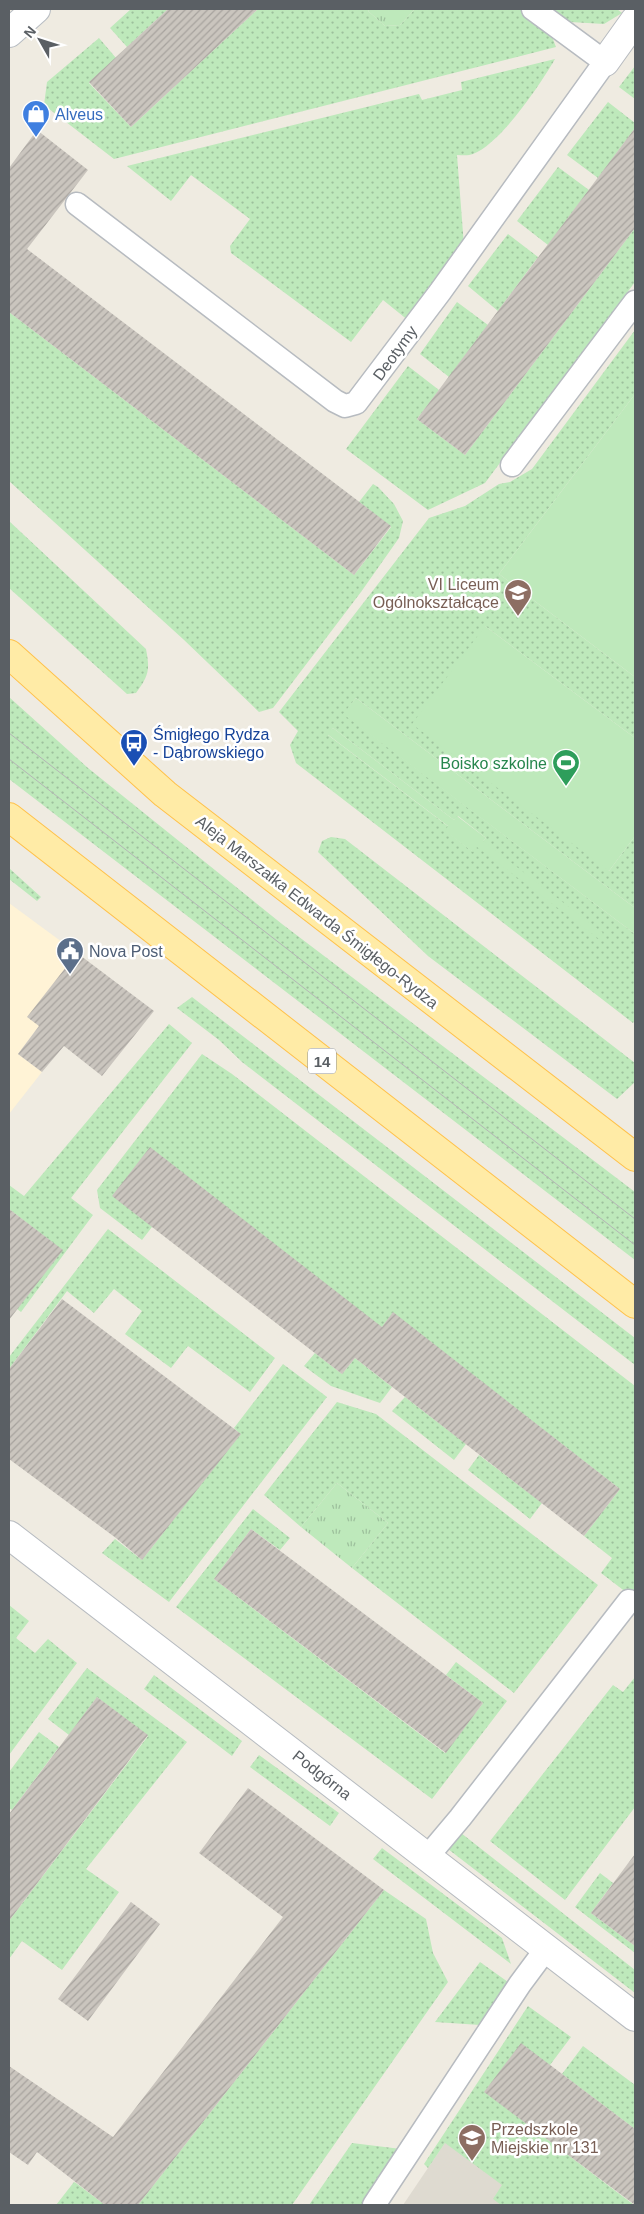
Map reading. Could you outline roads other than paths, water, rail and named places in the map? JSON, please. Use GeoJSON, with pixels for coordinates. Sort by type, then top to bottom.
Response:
{"type":"FeatureCollection","features":[{"type":"Feature","properties":{"kind":"main road","name":"Aleja Marszałka Edwarda Śmigłego-Rydza"},"geometry":{"type":"LineString","coordinates":[[9,654],[164,794],[635,1157]]}},
{"type":"Feature","properties":{"kind":"main road","name":"14"},"geometry":{"type":"LineString","coordinates":[[9,817],[635,1304]]}},
{"type":"Feature","properties":{"kind":"street"},"geometry":{"type":"LineString","coordinates":[[9,33],[36,9]]}},
{"type":"Feature","properties":{"kind":"street","name":"Deotymy"},"geometry":{"type":"LineString","coordinates":[[605,62],[635,20]]}},
{"type":"Feature","properties":{"kind":"street","name":"Podgórna"},"geometry":{"type":"LineString","coordinates":[[9,1535],[635,2017]]}},
{"type":"Feature","properties":{"kind":"lane"},"geometry":{"type":"LineString","coordinates":[[534,9],[605,62]]}},
{"type":"Feature","properties":{"kind":"lane","name":"Deotymy"},"geometry":{"type":"LineString","coordinates":[[77,204],[335,401],[345,406],[356,403],[440,292],[605,62]]}},
{"type":"Feature","properties":{"kind":"lane"},"geometry":{"type":"LineString","coordinates":[[512,465],[635,302]]}},
{"type":"Feature","properties":{"kind":"lane"},"geometry":{"type":"LineString","coordinates":[[428,1856],[460,1818],[629,1601]]}},
{"type":"Feature","properties":{"kind":"lane"},"geometry":{"type":"LineString","coordinates":[[374,2205],[520,1984],[546,1949]]}},
{"type":"Feature","properties":{"kind":"tram line"},"geometry":{"type":"LineString","coordinates":[[9,733],[635,1219]]}},
{"type":"Feature","properties":{"kind":"tram line"},"geometry":{"type":"LineString","coordinates":[[9,759],[635,1245]]}},
{"type":"Feature","properties":{"kind":"place","name":"Alveus"},"geometry":{"type":"Point","coordinates":[36,138]}},
{"type":"Feature","properties":{"kind":"place","name":"VI Liceum Ogólnokształcące"},"geometry":{"type":"Point","coordinates":[518,617]}},
{"type":"Feature","properties":{"kind":"place","name":"Śmigłego Rydza - Dąbrowskiego"},"geometry":{"type":"Point","coordinates":[134,767]}},
{"type":"Feature","properties":{"kind":"place","name":"Boisko szkolne"},"geometry":{"type":"Point","coordinates":[566,787]}},
{"type":"Feature","properties":{"kind":"place","name":"Nova Post"},"geometry":{"type":"Point","coordinates":[70,975]}},
{"type":"Feature","properties":{"kind":"place","name":"Przedszkole Miejskie nr 131"},"geometry":{"type":"Point","coordinates":[472,2162]}}]}
